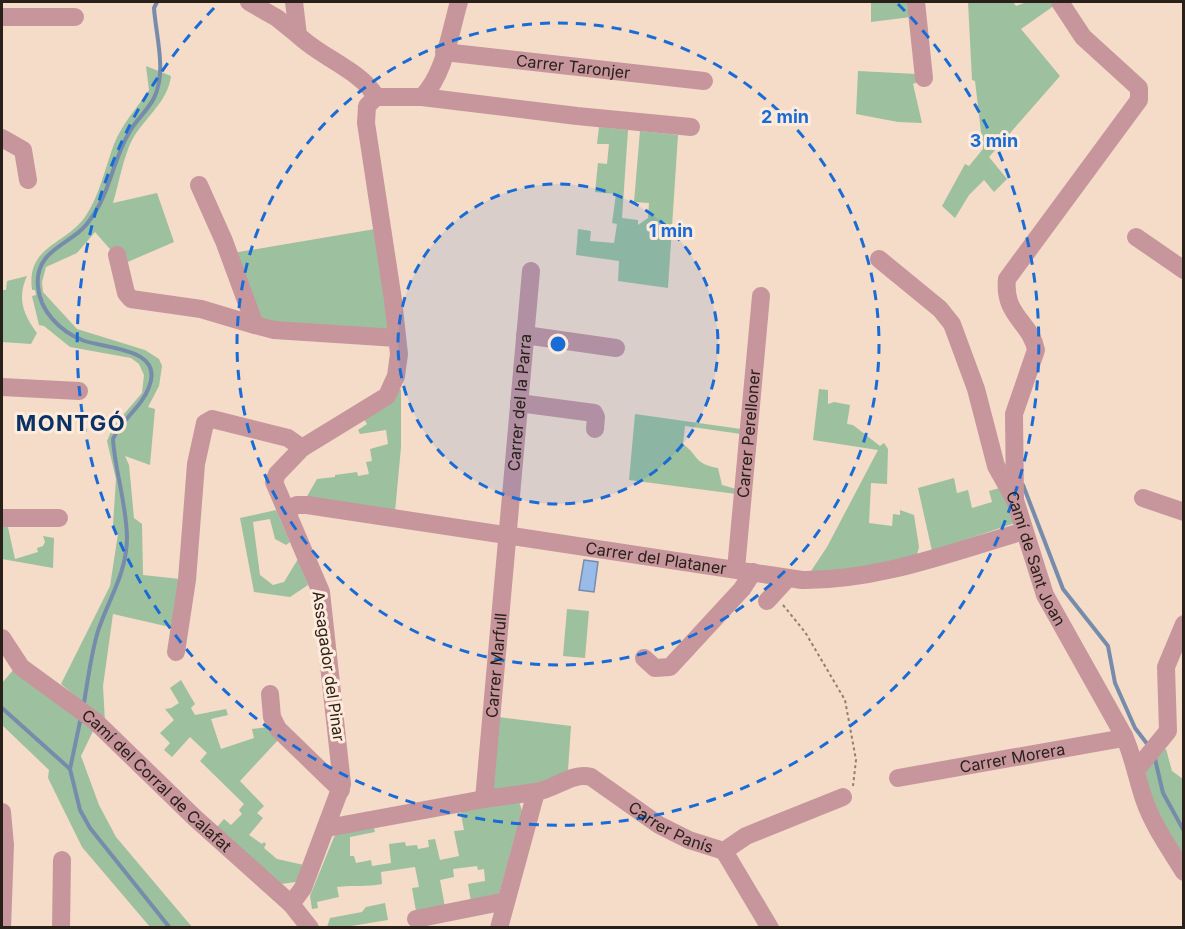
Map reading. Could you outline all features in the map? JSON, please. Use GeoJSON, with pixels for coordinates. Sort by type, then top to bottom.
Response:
{"type":"FeatureCollection","features":[{"type":"Feature","properties":{"kind":"street"},"geometry":{"type":"LineString","coordinates":[[249,2],[277,18],[316,52],[367,83],[376,97],[422,97],[690,127]]}},
{"type":"Feature","properties":{"kind":"street"},"geometry":{"type":"LineString","coordinates":[[294,2],[297,35]]}},
{"type":"Feature","properties":{"kind":"street"},"geometry":{"type":"LineString","coordinates":[[422,97],[433,83],[459,2]]}},
{"type":"Feature","properties":{"kind":"street"},"geometry":{"type":"LineString","coordinates":[[916,2],[924,78]]}},
{"type":"Feature","properties":{"kind":"street"},"geometry":{"type":"LineString","coordinates":[[1015,500],[1014,414],[1036,350],[1034,341],[1009,304],[1007,279],[1139,100],[1140,94],[1139,88],[1083,37],[1060,2]]}},
{"type":"Feature","properties":{"kind":"street"},"geometry":{"type":"LineString","coordinates":[[2,17],[75,17]]}},
{"type":"Feature","properties":{"kind":"street","name":"Carrer Taronjer"},"geometry":{"type":"LineString","coordinates":[[444,52],[704,81]]}},
{"type":"Feature","properties":{"kind":"street","name":"Assagador del Pinar"},"geometry":{"type":"LineString","coordinates":[[291,904],[303,888],[341,789],[339,736],[321,592],[274,482],[277,474],[302,448],[387,396],[393,387],[398,366],[397,338],[366,123],[367,106],[376,97]]}},
{"type":"Feature","properties":{"kind":"street"},"geometry":{"type":"LineString","coordinates":[[2,138],[23,150],[28,180]]}},
{"type":"Feature","properties":{"kind":"street"},"geometry":{"type":"LineString","coordinates":[[199,185],[224,241],[255,325]]}},
{"type":"Feature","properties":{"kind":"street"},"geometry":{"type":"LineString","coordinates":[[1136,237],[1184,270]]}},
{"type":"Feature","properties":{"kind":"street"},"geometry":{"type":"LineString","coordinates":[[117,255],[126,293],[131,299],[201,309],[274,330],[397,338]]}},
{"type":"Feature","properties":{"kind":"street","name":"Camí de Sant Joan"},"geometry":{"type":"LineString","coordinates":[[879,259],[948,316],[976,389],[996,466],[1015,500],[1050,604],[1124,736],[1137,769],[1144,801],[1184,872]]}},
{"type":"Feature","properties":{"kind":"street","name":"Carrer del la Parra"},"geometry":{"type":"LineString","coordinates":[[508,534],[531,271]]}},
{"type":"Feature","properties":{"kind":"street","name":"Carrer Perelloner"},"geometry":{"type":"LineString","coordinates":[[745,571],[760,296]]}},
{"type":"Feature","properties":{"kind":"street"},"geometry":{"type":"LineString","coordinates":[[525,335],[616,348]]}},
{"type":"Feature","properties":{"kind":"street"},"geometry":{"type":"LineString","coordinates":[[2,387],[79,391]]}},
{"type":"Feature","properties":{"kind":"street"},"geometry":{"type":"LineString","coordinates":[[519,403],[594,413],[595,429]]}},
{"type":"Feature","properties":{"kind":"street"},"geometry":{"type":"LineString","coordinates":[[176,652],[187,580],[196,456],[205,423],[212,419],[288,438],[302,448]]}},
{"type":"Feature","properties":{"kind":"street"},"geometry":{"type":"LineString","coordinates":[[1143,498],[1184,512]]}},
{"type":"Feature","properties":{"kind":"street","name":"Carrer del Plataner"},"geometry":{"type":"LineString","coordinates":[[286,510],[307,504],[788,578],[828,581],[868,575],[1024,531]]}},
{"type":"Feature","properties":{"kind":"street"},"geometry":{"type":"LineString","coordinates":[[2,518],[59,518]]}},
{"type":"Feature","properties":{"kind":"street","name":"Carrer Marfull"},"geometry":{"type":"LineString","coordinates":[[484,798],[508,534]]}},
{"type":"Feature","properties":{"kind":"street"},"geometry":{"type":"LineString","coordinates":[[644,658],[655,668],[670,667],[742,589],[745,571]]}},
{"type":"Feature","properties":{"kind":"street"},"geometry":{"type":"LineString","coordinates":[[771,597],[788,578]]}},
{"type":"Feature","properties":{"kind":"street"},"geometry":{"type":"LineString","coordinates":[[1137,769],[1168,731],[1166,667],[1184,624]]}},
{"type":"Feature","properties":{"kind":"street","name":"Camí del Corral de Calafat"},"geometry":{"type":"LineString","coordinates":[[2,638],[21,667],[95,721],[195,818],[291,904],[310,927]]}},
{"type":"Feature","properties":{"kind":"street"},"geometry":{"type":"LineString","coordinates":[[270,694],[272,717],[278,729],[341,789]]}},
{"type":"Feature","properties":{"kind":"street","name":"Carrer Morera"},"geometry":{"type":"LineString","coordinates":[[898,778],[1118,739],[1124,736]]}},
{"type":"Feature","properties":{"kind":"street","name":"Carrer Panís"},"geometry":{"type":"LineString","coordinates":[[327,828],[484,798],[536,792],[556,787],[578,775],[591,777],[659,825],[689,840],[724,851],[746,836],[843,797]]}},
{"type":"Feature","properties":{"kind":"street"},"geometry":{"type":"LineString","coordinates":[[499,927],[536,792]]}},
{"type":"Feature","properties":{"kind":"street"},"geometry":{"type":"LineString","coordinates":[[2,812],[5,845],[2,927]]}},
{"type":"Feature","properties":{"kind":"street"},"geometry":{"type":"LineString","coordinates":[[724,851],[770,927]]}},
{"type":"Feature","properties":{"kind":"street"},"geometry":{"type":"LineString","coordinates":[[61,927],[62,860]]}},
{"type":"Feature","properties":{"kind":"street"},"geometry":{"type":"LineString","coordinates":[[416,919],[506,902]]}},
{"type":"Feature","properties":{"kind":"path"},"geometry":{"type":"LineString","coordinates":[[771,597],[805,632],[845,700],[857,769],[853,786],[843,797]]}},
{"type":"Feature","properties":{"kind":"green space"},"geometry":{"type":"Polygon","coordinates":[[[871,2],[909,2],[911,17],[871,22],[871,2]]]}},
{"type":"Feature","properties":{"kind":"green space"},"geometry":{"type":"Polygon","coordinates":[[[968,2],[1013,2],[1016,6],[1027,2],[1053,2],[1055,5],[1021,29],[1060,76],[989,157],[1007,179],[994,192],[984,180],[969,195],[955,218],[942,206],[965,164],[969,166],[983,149],[975,81],[972,80],[968,2]]]}},
{"type":"Feature","properties":{"kind":"green space"},"geometry":{"type":"Polygon","coordinates":[[[146,66],[171,76],[169,85],[161,102],[132,140],[113,203],[157,193],[174,242],[123,264],[95,232],[77,253],[46,267],[42,282],[43,292],[77,329],[145,350],[159,359],[162,366],[159,386],[148,407],[155,409],[150,465],[125,456],[129,465],[134,518],[142,524],[143,575],[180,579],[174,628],[113,614],[103,686],[105,722],[61,684],[110,586],[118,534],[113,525],[116,479],[107,441],[113,427],[142,393],[144,375],[139,364],[131,358],[70,347],[44,326],[39,325],[32,296],[36,295],[35,290],[32,290],[32,275],[41,255],[77,226],[90,209],[117,137],[149,90],[146,66]]]}},
{"type":"Feature","properties":{"kind":"green space"},"geometry":{"type":"Polygon","coordinates":[[[858,71],[917,74],[918,82],[913,84],[922,123],[898,122],[856,114],[858,71]]]}},
{"type":"Feature","properties":{"kind":"green space"},"geometry":{"type":"Polygon","coordinates":[[[599,127],[628,130],[622,218],[638,220],[638,225],[648,218],[649,203],[634,202],[640,131],[678,135],[668,288],[618,281],[619,261],[576,255],[578,229],[591,231],[590,241],[614,243],[617,224],[612,223],[616,194],[595,192],[598,163],[607,164],[609,144],[597,144],[599,127]]]}},
{"type":"Feature","properties":{"kind":"green space"},"geometry":{"type":"Polygon","coordinates":[[[375,229],[389,330],[301,327],[262,319],[233,253],[375,229]]]}},
{"type":"Feature","properties":{"kind":"green space"},"geometry":{"type":"Polygon","coordinates":[[[27,276],[22,292],[23,306],[37,333],[31,344],[2,342],[2,290],[6,290],[7,281],[27,276]]]}},
{"type":"Feature","properties":{"kind":"green space"},"geometry":{"type":"Polygon","coordinates":[[[401,389],[401,447],[395,512],[306,498],[317,479],[357,472],[358,476],[369,474],[366,462],[372,461],[370,449],[388,444],[386,430],[360,434],[358,430],[367,424],[363,417],[401,389]]]}},
{"type":"Feature","properties":{"kind":"green space"},"geometry":{"type":"Polygon","coordinates":[[[819,389],[828,390],[828,404],[834,402],[850,405],[847,424],[853,425],[880,446],[884,443],[888,449],[887,484],[871,483],[869,523],[892,526],[893,514],[900,515],[900,510],[914,515],[919,547],[917,555],[876,567],[809,574],[827,547],[878,450],[813,440],[819,389]]]}},
{"type":"Feature","properties":{"kind":"green space"},"geometry":{"type":"Polygon","coordinates":[[[635,414],[741,429],[741,434],[685,426],[683,444],[701,462],[718,468],[722,485],[736,489],[736,494],[629,480],[635,414]]]}},
{"type":"Feature","properties":{"kind":"green space"},"geometry":{"type":"Polygon","coordinates":[[[954,478],[957,493],[968,490],[972,508],[992,502],[989,491],[1003,487],[1015,523],[932,551],[918,488],[954,478]]]}},
{"type":"Feature","properties":{"kind":"green space"},"geometry":{"type":"Polygon","coordinates":[[[276,510],[290,542],[286,545],[275,539],[270,519],[253,522],[260,575],[273,585],[284,582],[298,559],[308,585],[290,597],[254,592],[240,518],[276,510]]]}},
{"type":"Feature","properties":{"kind":"green space"},"geometry":{"type":"Polygon","coordinates":[[[7,523],[15,559],[38,552],[37,548],[43,546],[45,542],[43,536],[54,538],[53,568],[2,559],[2,524],[7,523]]]}},
{"type":"Feature","properties":{"kind":"green space"},"geometry":{"type":"Polygon","coordinates":[[[567,609],[589,611],[585,658],[563,656],[567,609]]]}},
{"type":"Feature","properties":{"kind":"green space"},"geometry":{"type":"Polygon","coordinates":[[[14,669],[94,729],[81,756],[99,805],[116,837],[192,927],[150,927],[82,847],[48,778],[49,770],[2,725],[2,683],[14,669]]]}},
{"type":"Feature","properties":{"kind":"green space"},"geometry":{"type":"Polygon","coordinates":[[[181,680],[195,704],[191,708],[195,715],[226,709],[228,715],[211,719],[221,749],[254,738],[252,729],[268,727],[279,739],[240,781],[264,806],[257,813],[263,818],[249,835],[262,844],[264,842],[266,844],[264,848],[277,859],[304,865],[296,882],[281,884],[217,827],[224,819],[231,825],[242,814],[239,810],[244,804],[200,761],[207,753],[190,737],[172,757],[164,750],[170,743],[160,733],[174,720],[165,709],[179,703],[170,688],[181,680]]]}},
{"type":"Feature","properties":{"kind":"green space"},"geometry":{"type":"Polygon","coordinates":[[[498,717],[571,726],[568,770],[550,782],[491,791],[498,717]]]}},
{"type":"Feature","properties":{"kind":"green space"},"geometry":{"type":"Polygon","coordinates":[[[1166,749],[1172,771],[1183,779],[1183,857],[1150,799],[1145,769],[1161,750],[1166,749]]]}},
{"type":"Feature","properties":{"kind":"green space"},"geometry":{"type":"Polygon","coordinates":[[[519,801],[522,811],[498,898],[471,902],[468,884],[485,881],[484,869],[478,870],[477,866],[453,869],[454,877],[440,880],[445,907],[416,911],[412,888],[419,887],[415,867],[381,872],[382,884],[337,887],[339,897],[317,902],[318,908],[312,909],[310,896],[338,832],[373,824],[375,832],[350,837],[350,856],[354,856],[356,863],[371,860],[372,866],[391,863],[389,844],[405,842],[406,846],[417,845],[418,849],[429,847],[428,840],[435,839],[440,860],[459,856],[454,831],[464,830],[460,809],[519,801]]]}},
{"type":"Feature","properties":{"kind":"green space"},"geometry":{"type":"Polygon","coordinates":[[[385,903],[388,920],[345,927],[327,927],[330,918],[362,912],[366,907],[385,903]]]}},
{"type":"Feature","properties":{"kind":"water"},"geometry":{"type":"Polygon","coordinates":[[[584,560],[598,562],[594,592],[579,590],[584,560]]]}},
{"type":"Feature","properties":{"kind":"waterway"},"geometry":{"type":"LineString","coordinates":[[84,703],[96,640],[124,564],[126,552],[125,514],[113,439],[121,425],[146,394],[152,374],[148,364],[141,357],[117,348],[82,340],[59,326],[43,304],[38,287],[38,275],[47,256],[79,232],[95,213],[124,143],[154,98],[160,77],[160,54],[154,8],[157,2]]}},
{"type":"Feature","properties":{"kind":"waterway"},"geometry":{"type":"LineString","coordinates":[[1023,485],[1063,589],[1108,646],[1115,683],[1135,728],[1148,745]]}},
{"type":"Feature","properties":{"kind":"waterway"},"geometry":{"type":"LineString","coordinates":[[2,708],[70,769],[80,810],[90,828],[170,928]]}},
{"type":"Feature","properties":{"kind":"waterway"},"geometry":{"type":"LineString","coordinates":[[70,769],[81,717]]}},
{"type":"Feature","properties":{"kind":"waterway"},"geometry":{"type":"LineString","coordinates":[[1155,759],[1163,793],[1184,831]]}},
{"type":"Feature","properties":{"kind":"district","name":"MONTGÓ"},"geometry":{"type":"Point","coordinates":[71,423]}}]}
